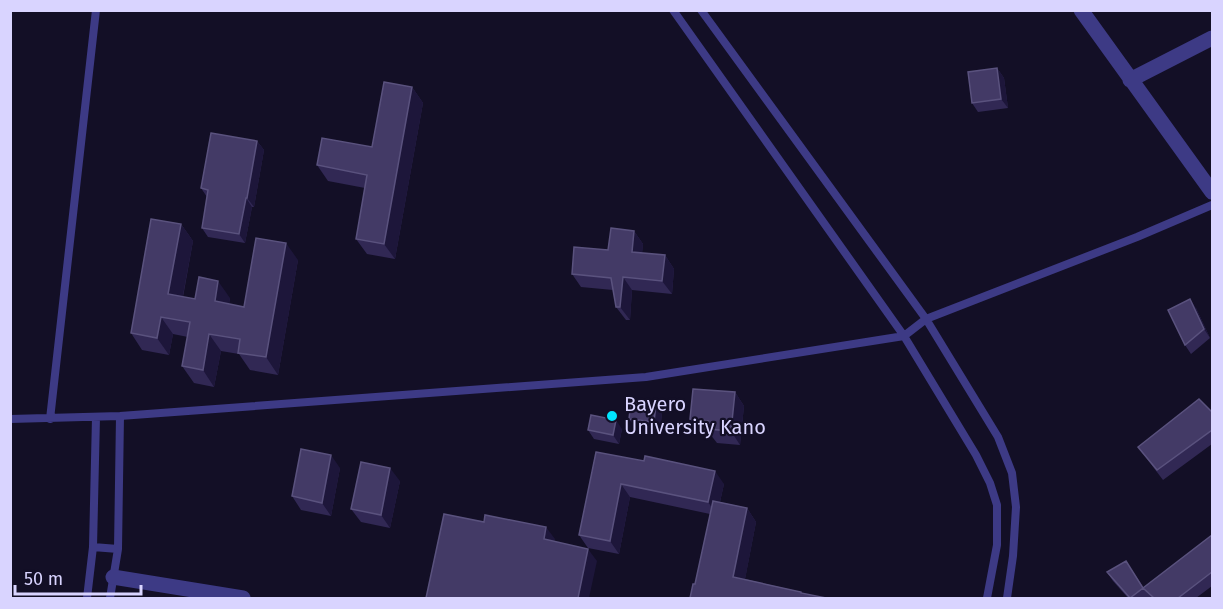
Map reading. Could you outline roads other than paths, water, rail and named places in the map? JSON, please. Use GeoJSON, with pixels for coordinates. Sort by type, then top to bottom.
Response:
{"type":"FeatureCollection","features":[{"type":"Feature","properties":{"kind":"street"},"geometry":{"type":"LineString","coordinates":[[1081,10],[1212,192]]}},
{"type":"Feature","properties":{"kind":"street"},"geometry":{"type":"LineString","coordinates":[[1130,80],[1212,38]]}},
{"type":"Feature","properties":{"kind":"street"},"geometry":{"type":"LineString","coordinates":[[113,577],[243,598]]}},
{"type":"Feature","properties":{"kind":"lane"},"geometry":{"type":"LineString","coordinates":[[50,419],[96,10]]}},
{"type":"Feature","properties":{"kind":"lane"},"geometry":{"type":"LineString","coordinates":[[674,10],[904,336],[976,455],[990,483],[997,505],[997,544],[987,598]]}},
{"type":"Feature","properties":{"kind":"lane"},"geometry":{"type":"LineString","coordinates":[[700,10],[926,319],[998,437],[1012,474],[1016,507],[1013,556],[1007,598]]}},
{"type":"Feature","properties":{"kind":"lane"},"geometry":{"type":"LineString","coordinates":[[10,419],[120,416],[646,376],[904,336],[926,319],[1137,237],[1212,205]]}},
{"type":"Feature","properties":{"kind":"lane"},"geometry":{"type":"LineString","coordinates":[[110,598],[118,549],[120,416]]}},
{"type":"Feature","properties":{"kind":"lane"},"geometry":{"type":"LineString","coordinates":[[87,598],[93,547],[96,417]]}},
{"type":"Feature","properties":{"kind":"lane"},"geometry":{"type":"LineString","coordinates":[[93,547],[118,549]]}},
{"type":"Feature","properties":{"kind":"place","name":"Bayero University Kano"},"geometry":{"type":"Point","coordinates":[612,416]}}]}
